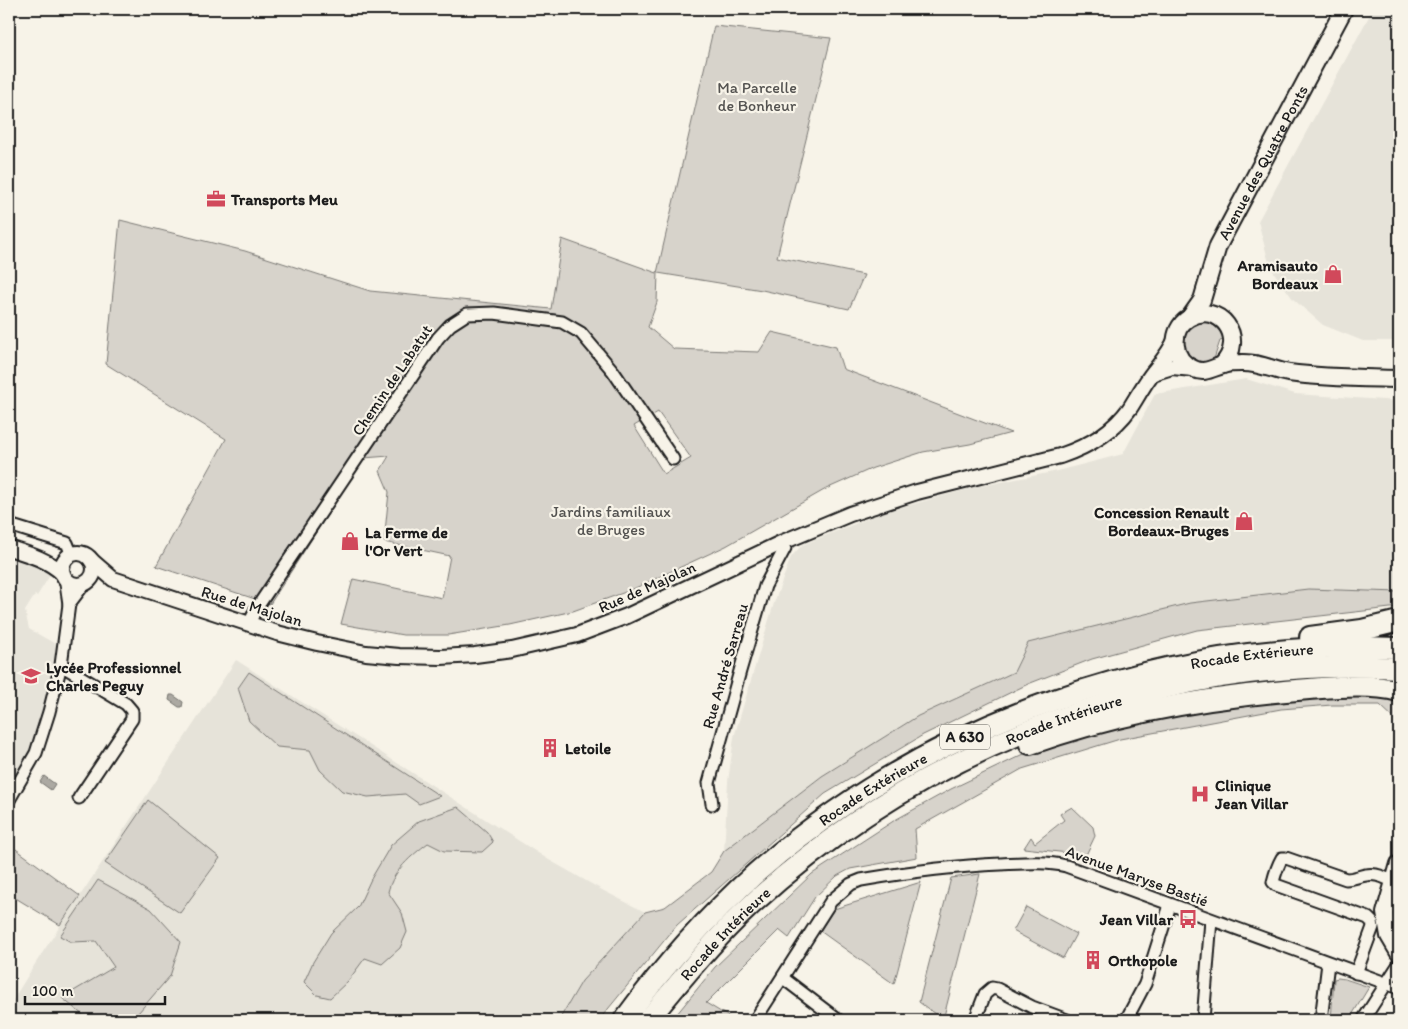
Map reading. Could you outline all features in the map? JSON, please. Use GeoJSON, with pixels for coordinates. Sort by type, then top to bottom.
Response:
{"type":"FeatureCollection","features":[{"type":"Feature","properties":{"kind":"highway"},"geometry":{"type":"LineString","coordinates":[[1174,667],[1272,642],[1362,630],[1399,621]]}},
{"type":"Feature","properties":{"kind":"highway","name":"Rocade Extérieure"},"geometry":{"type":"LineString","coordinates":[[624,1020],[642,995],[700,929],[756,874],[817,826],[883,781],[950,744],[1040,705],[1091,688],[1174,667],[1245,655],[1297,650],[1335,647],[1399,648]]}},
{"type":"Feature","properties":{"kind":"highway","name":"Rocade Intérieure"},"geometry":{"type":"LineString","coordinates":[[648,1020],[695,964],[752,904],[824,845],[889,802],[950,767],[1005,740],[1073,714],[1126,698],[1191,683],[1275,670],[1348,667],[1399,668]]}},
{"type":"Feature","properties":{"kind":"highway"},"geometry":{"type":"LineString","coordinates":[[889,802],[981,762],[1048,738],[1082,727],[1157,710],[1278,691],[1350,687],[1376,687],[1399,691]]}},
{"type":"Feature","properties":{"kind":"main road","name":"Avenue des Quatre Ponts"},"geometry":{"type":"LineString","coordinates":[[1190,317],[1202,300],[1218,246],[1344,9]]}},
{"type":"Feature","properties":{"kind":"main road"},"geometry":{"type":"LineString","coordinates":[[1210,274],[1213,306],[1229,330],[1239,350],[1252,363]]}},
{"type":"Feature","properties":{"kind":"main road"},"geometry":{"type":"LineString","coordinates":[[1222,365],[1231,353],[1229,330],[1218,317],[1209,314],[1199,314],[1190,317],[1182,323],[1177,331],[1176,349],[1179,358],[1193,369],[1208,371],[1222,365],[1252,363],[1289,372],[1399,379]]}},
{"type":"Feature","properties":{"kind":"main road"},"geometry":{"type":"LineString","coordinates":[[1399,864],[1386,913],[1389,936],[1399,953]]}},
{"type":"Feature","properties":{"kind":"street","name":"Chemin de Labatut"},"geometry":{"type":"LineString","coordinates":[[249,624],[256,609],[438,338],[450,325],[467,314],[494,313],[562,322],[581,333],[613,370],[673,459]]}},
{"type":"Feature","properties":{"kind":"street","name":"Rue de Majolan"},"geometry":{"type":"LineString","coordinates":[[91,560],[113,579],[249,624],[317,643],[374,654],[441,657],[512,650],[549,642],[601,626],[783,542],[850,514],[917,492],[1081,449],[1110,430],[1129,410],[1152,374],[1171,351],[1175,340]]}},
{"type":"Feature","properties":{"kind":"street"},"geometry":{"type":"LineString","coordinates":[[1152,374],[1172,367],[1193,369]]}},
{"type":"Feature","properties":{"kind":"street"},"geometry":{"type":"LineString","coordinates":[[9,525],[67,543],[72,555]]}},
{"type":"Feature","properties":{"kind":"street","name":"Rue André Sarreau"},"geometry":{"type":"LineString","coordinates":[[712,804],[709,783],[759,604],[772,570],[785,548],[783,542]]}},
{"type":"Feature","properties":{"kind":"street"},"geometry":{"type":"LineString","coordinates":[[9,548],[31,555],[54,566],[76,585],[86,582]]}},
{"type":"Feature","properties":{"kind":"street"},"geometry":{"type":"LineString","coordinates":[[31,555],[82,554],[91,560],[94,569],[93,574],[69,604]]}},
{"type":"Feature","properties":{"kind":"street"},"geometry":{"type":"LineString","coordinates":[[9,800],[36,752],[61,665],[69,604],[63,565],[72,555]]}},
{"type":"Feature","properties":{"kind":"street","name":"Rue de Majolan"},"geometry":{"type":"LineString","coordinates":[[86,582],[113,579]]}},
{"type":"Feature","properties":{"kind":"street"},"geometry":{"type":"LineString","coordinates":[[61,665],[126,704],[132,711],[132,719],[79,798]]}},
{"type":"Feature","properties":{"kind":"street"},"geometry":{"type":"LineString","coordinates":[[1356,973],[1373,926],[1372,922],[1368,918],[1276,885],[1273,882],[1280,861],[1282,858],[1286,858],[1346,879],[1366,875],[1382,876],[1393,882]]}},
{"type":"Feature","properties":{"kind":"street","name":"Avenue Maryse Bastié"},"geometry":{"type":"LineString","coordinates":[[755,1020],[831,901],[850,884],[861,880],[956,866],[1044,863],[1066,866],[1399,988]]}},
{"type":"Feature","properties":{"kind":"street"},"geometry":{"type":"LineString","coordinates":[[1126,1020],[1145,984],[1170,905]]}},
{"type":"Feature","properties":{"kind":"street"},"geometry":{"type":"LineString","coordinates":[[1203,1020],[1211,920]]}},
{"type":"Feature","properties":{"kind":"street"},"geometry":{"type":"LineString","coordinates":[[1320,1020],[1328,963]]}},
{"type":"Feature","properties":{"kind":"street"},"geometry":{"type":"LineString","coordinates":[[1363,1020],[1399,964]]}},
{"type":"Feature","properties":{"kind":"street"},"geometry":{"type":"LineString","coordinates":[[783,978],[838,1020]]}},
{"type":"Feature","properties":{"kind":"street"},"geometry":{"type":"LineString","coordinates":[[975,1020],[985,994],[992,988],[1032,1008],[1067,1020]]}},
{"type":"Feature","properties":{"kind":"shaded area"},"geometry":{"type":"Polygon","coordinates":[[[1373,9],[1399,9],[1399,341],[1363,341],[1323,325],[1293,299],[1270,267],[1258,221],[1373,9]]]}},
{"type":"Feature","properties":{"kind":"shaded area"},"geometry":{"type":"Polygon","coordinates":[[[1246,379],[1295,394],[1399,401],[1399,592],[1308,589],[1190,603],[1028,643],[1014,672],[918,716],[822,776],[724,851],[728,782],[734,737],[774,603],[791,557],[802,545],[884,512],[975,487],[1053,472],[1123,454],[1155,394],[1246,379]]]}},
{"type":"Feature","properties":{"kind":"shaded area","name":"Lycée Professionnel Charles Peguy"},"geometry":{"type":"Polygon","coordinates":[[[9,557],[45,567],[52,572],[25,611],[29,629],[59,646],[47,705],[25,761],[9,792],[9,557]]]}},
{"type":"Feature","properties":{"kind":"shaded area"},"geometry":{"type":"Polygon","coordinates":[[[236,660],[549,860],[645,912],[582,981],[559,1020],[9,1020],[9,1006],[37,961],[236,660]]]}},
{"type":"Feature","properties":{"kind":"shaded area"},"geometry":{"type":"Polygon","coordinates":[[[170,695],[183,702],[182,707],[169,700],[170,695]]]}},
{"type":"Feature","properties":{"kind":"shaded area"},"geometry":{"type":"Polygon","coordinates":[[[44,776],[55,784],[51,790],[40,782],[44,776]]]}},
{"type":"Feature","properties":{"kind":"shaded area"},"geometry":{"type":"Polygon","coordinates":[[[1399,884],[1399,935],[1395,918],[1399,884]]]}},
{"type":"Feature","properties":{"kind":"green space"},"geometry":{"type":"Polygon","coordinates":[[[714,26],[831,38],[777,257],[864,275],[849,309],[762,290],[658,273],[657,302],[648,327],[674,349],[759,352],[772,332],[836,347],[843,369],[1011,433],[970,444],[923,452],[873,468],[826,489],[726,546],[631,590],[573,611],[510,625],[448,635],[403,635],[341,624],[353,579],[442,598],[450,556],[384,542],[389,492],[380,471],[389,456],[364,458],[270,604],[156,566],[226,439],[106,364],[120,220],[245,251],[370,291],[551,309],[562,239],[657,273],[714,26]],[[658,412],[634,426],[664,474],[691,458],[658,412]]]}},
{"type":"Feature","properties":{"kind":"green space"},"geometry":{"type":"Polygon","coordinates":[[[1206,321],[1217,328],[1225,339],[1220,341],[1214,359],[1200,362],[1195,361],[1184,352],[1182,345],[1185,331],[1197,322],[1206,321]]]}},
{"type":"Feature","properties":{"kind":"green space"},"geometry":{"type":"Polygon","coordinates":[[[1308,589],[1399,592],[1399,607],[1197,630],[1092,659],[1028,684],[923,735],[825,794],[677,925],[599,1020],[559,1020],[582,981],[645,912],[665,907],[711,872],[724,851],[822,776],[918,716],[1014,672],[1028,643],[1190,603],[1308,589]]]}},
{"type":"Feature","properties":{"kind":"green space"},"geometry":{"type":"Polygon","coordinates":[[[249,672],[440,796],[419,804],[405,794],[368,797],[342,791],[320,770],[310,750],[277,747],[249,721],[238,688],[249,672]]]}},
{"type":"Feature","properties":{"kind":"green space"},"geometry":{"type":"Polygon","coordinates":[[[1307,696],[1399,697],[1399,723],[1380,705],[1332,705],[1281,709],[1120,739],[1022,769],[915,829],[917,857],[850,869],[837,876],[815,897],[789,938],[779,930],[706,1003],[734,1020],[672,1020],[715,967],[812,874],[895,820],[951,789],[1024,754],[1081,735],[1149,719],[1307,696]]]}},
{"type":"Feature","properties":{"kind":"green space"},"geometry":{"type":"Polygon","coordinates":[[[148,800],[220,858],[180,913],[105,863],[148,800]]]}},
{"type":"Feature","properties":{"kind":"green space"},"geometry":{"type":"Polygon","coordinates":[[[458,807],[487,832],[493,842],[482,852],[444,851],[428,843],[415,853],[398,871],[390,884],[388,892],[402,913],[407,932],[400,948],[382,964],[365,958],[348,981],[330,998],[317,995],[304,982],[313,962],[331,933],[358,907],[371,879],[391,845],[419,821],[458,807]]]}},
{"type":"Feature","properties":{"kind":"green space"},"geometry":{"type":"Polygon","coordinates":[[[1072,807],[1093,827],[1095,836],[1086,855],[1024,848],[1031,837],[1035,843],[1064,820],[1060,814],[1072,807]]]}},
{"type":"Feature","properties":{"kind":"green space"},"geometry":{"type":"Polygon","coordinates":[[[9,844],[80,896],[60,925],[9,894],[9,844]]]}},
{"type":"Feature","properties":{"kind":"green space"},"geometry":{"type":"Polygon","coordinates":[[[980,874],[943,1020],[919,1002],[951,878],[980,874]]]}},
{"type":"Feature","properties":{"kind":"green space"},"geometry":{"type":"Polygon","coordinates":[[[98,880],[151,909],[181,942],[170,976],[132,1020],[89,1020],[62,998],[114,967],[96,941],[71,942],[60,936],[98,880]]]}},
{"type":"Feature","properties":{"kind":"green space"},"geometry":{"type":"Polygon","coordinates":[[[921,882],[894,984],[820,931],[834,909],[921,882]]]}},
{"type":"Feature","properties":{"kind":"green space"},"geometry":{"type":"Polygon","coordinates":[[[1026,907],[1076,934],[1063,958],[1013,931],[1026,907]]]}},
{"type":"Feature","properties":{"kind":"green space"},"geometry":{"type":"Polygon","coordinates":[[[1338,978],[1369,987],[1349,1020],[1331,1020],[1334,979],[1338,978]]]}},
{"type":"Feature","properties":{"kind":"green space"},"geometry":{"type":"Polygon","coordinates":[[[398,1015],[431,1020],[383,1020],[398,1015]]]}},
{"type":"Feature","properties":{"kind":"place","name":"Transports Meu"},"geometry":{"type":"Point","coordinates":[216,199]}},
{"type":"Feature","properties":{"kind":"place","name":"Aramisauto Bordeaux"},"geometry":{"type":"Point","coordinates":[1333,274]}},
{"type":"Feature","properties":{"kind":"place","name":"Concession Renault Bordeaux-Bruges"},"geometry":{"type":"Point","coordinates":[1244,521]}},
{"type":"Feature","properties":{"kind":"place","name":"La Ferme de l'Or Vert"},"geometry":{"type":"Point","coordinates":[350,541]}},
{"type":"Feature","properties":{"kind":"place","name":"Lycée Professionnel Charles Peguy"},"geometry":{"type":"Point","coordinates":[31,676]}},
{"type":"Feature","properties":{"kind":"place","name":"Letoile"},"geometry":{"type":"Point","coordinates":[550,748]}},
{"type":"Feature","properties":{"kind":"place","name":"Clinique Jean Villar"},"geometry":{"type":"Point","coordinates":[1200,794]}},
{"type":"Feature","properties":{"kind":"place","name":"Jean Villar"},"geometry":{"type":"Point","coordinates":[1188,919]}},
{"type":"Feature","properties":{"kind":"place","name":"Orthopole"},"geometry":{"type":"Point","coordinates":[1093,960]}},
{"type":"Feature","properties":{"kind":"park label","name":"Ma Parcelle de Bonheur"},"geometry":{"type":"Point","coordinates":[757,96]}},
{"type":"Feature","properties":{"kind":"park label","name":"Jardins familiaux de Bruges"},"geometry":{"type":"Point","coordinates":[611,520]}}]}
